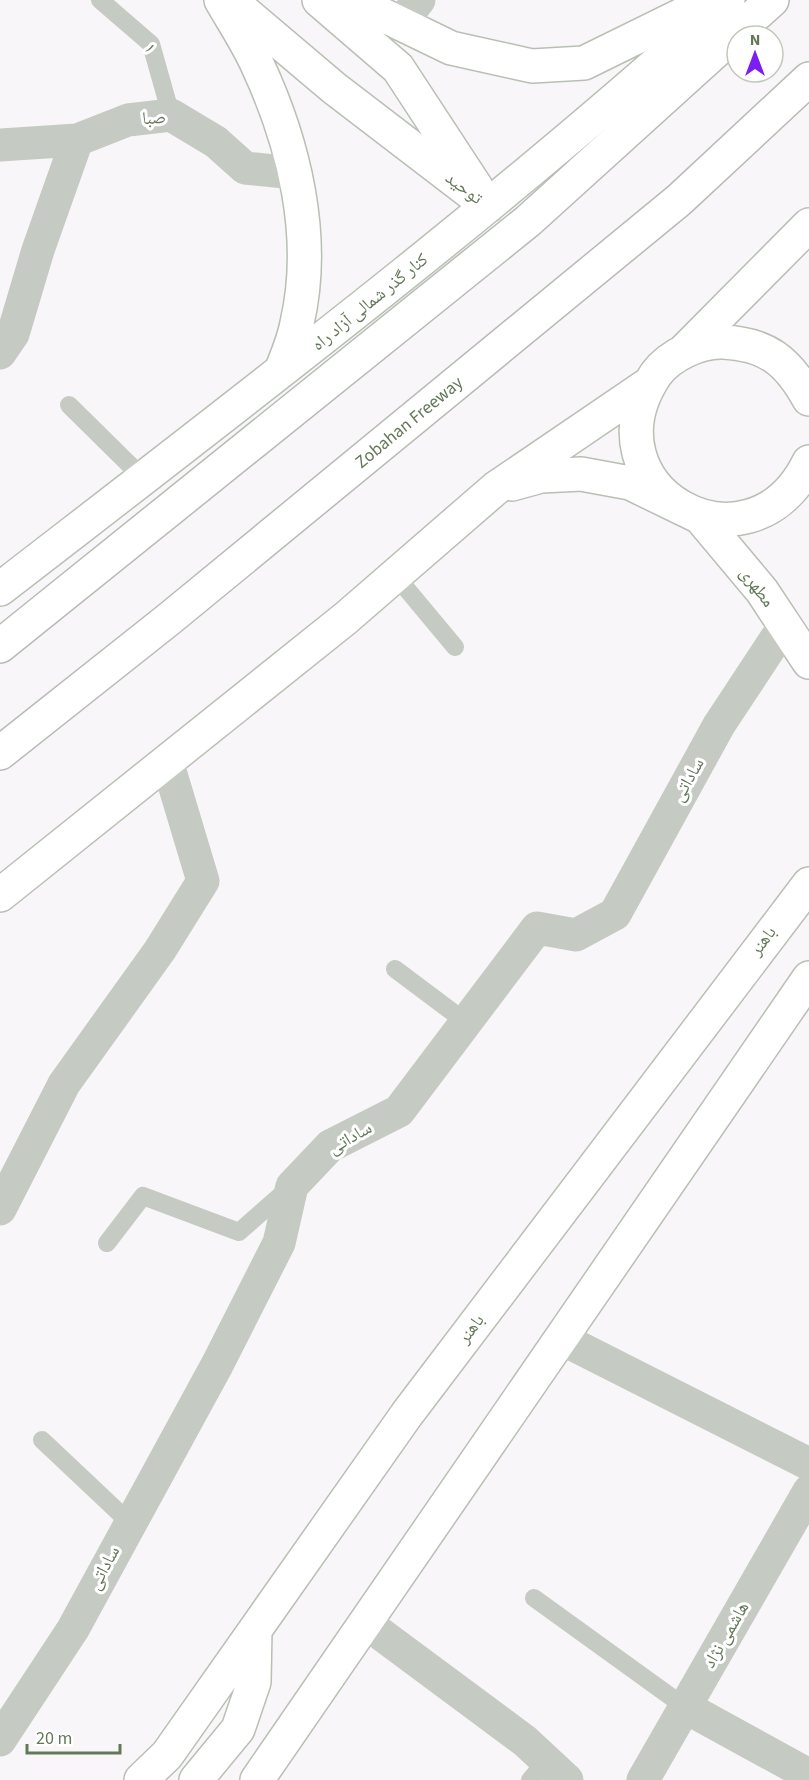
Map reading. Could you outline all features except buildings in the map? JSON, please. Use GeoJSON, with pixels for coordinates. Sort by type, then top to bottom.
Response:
{"type":"FeatureCollection","features":[{"type":"Feature","properties":{"kind":"main road"},"geometry":{"type":"LineString","coordinates":[[221,0],[257,63],[281,126],[302,203],[305,267],[297,324],[281,371]]}},
{"type":"Feature","properties":{"kind":"main road","name":"توحید"},"geometry":{"type":"LineString","coordinates":[[230,0],[334,88],[488,206]]}},
{"type":"Feature","properties":{"kind":"main road","name":"توحید"},"geometry":{"type":"LineString","coordinates":[[319,0],[398,68],[488,206]]}},
{"type":"Feature","properties":{"kind":"main road"},"geometry":{"type":"LineString","coordinates":[[352,0],[409,12],[451,48],[532,66],[584,63],[711,0]]}},
{"type":"Feature","properties":{"kind":"main road","name":"کنار گذر شمالی آزاد راه"},"geometry":{"type":"LineString","coordinates":[[0,589],[281,371],[488,206],[728,0]]}},
{"type":"Feature","properties":{"kind":"main road"},"geometry":{"type":"LineString","coordinates":[[0,646],[528,221],[772,0]]}},
{"type":"Feature","properties":{"kind":"main road","name":"Zobahan Freeway"},"geometry":{"type":"LineString","coordinates":[[0,753],[169,619],[679,200],[809,79]]}},
{"type":"Feature","properties":{"kind":"main road"},"geometry":{"type":"LineString","coordinates":[[700,517],[672,503],[651,482],[638,454],[635,423],[643,394],[660,368],[685,350],[809,225]]}},
{"type":"Feature","properties":{"kind":"main road"},"geometry":{"type":"LineString","coordinates":[[685,350],[714,342],[745,343],[773,354],[796,375],[809,399]]}},
{"type":"Feature","properties":{"kind":"main road"},"geometry":{"type":"LineString","coordinates":[[0,895],[395,575],[496,488],[649,384]]}},
{"type":"Feature","properties":{"kind":"main road"},"geometry":{"type":"LineString","coordinates":[[496,488],[541,476],[581,474],[630,483],[700,517],[728,520],[755,516],[780,502],[799,482],[809,462]]}},
{"type":"Feature","properties":{"kind":"main road","name":"مطهری"},"geometry":{"type":"LineString","coordinates":[[700,517],[762,591],[809,662]]}},
{"type":"Feature","properties":{"kind":"main road","name":"باهنر"},"geometry":{"type":"LineString","coordinates":[[141,1780],[167,1755],[407,1414],[809,884]]}},
{"type":"Feature","properties":{"kind":"main road"},"geometry":{"type":"LineString","coordinates":[[257,1780],[809,978]]}},
{"type":"Feature","properties":{"kind":"main road"},"geometry":{"type":"LineString","coordinates":[[196,1780],[238,1729],[254,1683],[255,1630]]}},
{"type":"Feature","properties":{"kind":"street","name":"صبا"},"geometry":{"type":"LineString","coordinates":[[0,145],[77,140],[128,120],[171,115],[216,142],[245,168],[294,173]]}},
{"type":"Feature","properties":{"kind":"street"},"geometry":{"type":"LineString","coordinates":[[0,353],[13,334],[38,250],[77,140]]}},
{"type":"Feature","properties":{"kind":"street","name":"ساداتی"},"geometry":{"type":"LineString","coordinates":[[0,1740],[73,1629],[129,1522],[217,1365],[279,1243],[292,1186],[330,1146],[399,1111],[537,928],[576,935],[615,914],[719,725],[784,625]]}},
{"type":"Feature","properties":{"kind":"street"},"geometry":{"type":"LineString","coordinates":[[0,1209],[64,1084],[160,950],[203,881],[167,761]]}},
{"type":"Feature","properties":{"kind":"street"},"geometry":{"type":"LineString","coordinates":[[562,1339],[809,1464]]}},
{"type":"Feature","properties":{"kind":"street","name":"هاشمی نژاد"},"geometry":{"type":"LineString","coordinates":[[643,1780],[809,1491]]}},
{"type":"Feature","properties":{"kind":"street"},"geometry":{"type":"LineString","coordinates":[[366,1623],[525,1741],[548,1774]]}},
{"type":"Feature","properties":{"kind":"street"},"geometry":{"type":"LineString","coordinates":[[685,1707],[809,1775]]}},
{"type":"Feature","properties":{"kind":"lane","name":"۱"},"geometry":{"type":"LineString","coordinates":[[100,0],[151,44],[171,115]]}},
{"type":"Feature","properties":{"kind":"lane"},"geometry":{"type":"LineString","coordinates":[[69,405],[144,478]]}},
{"type":"Feature","properties":{"kind":"lane"},"geometry":{"type":"LineString","coordinates":[[395,575],[455,647]]}},
{"type":"Feature","properties":{"kind":"lane"},"geometry":{"type":"LineString","coordinates":[[395,969],[467,1023]]}},
{"type":"Feature","properties":{"kind":"lane"},"geometry":{"type":"LineString","coordinates":[[107,1243],[143,1196],[239,1232],[292,1186]]}},
{"type":"Feature","properties":{"kind":"lane"},"geometry":{"type":"LineString","coordinates":[[42,1440],[129,1522]]}},
{"type":"Feature","properties":{"kind":"lane"},"geometry":{"type":"LineString","coordinates":[[534,1598],[685,1707]]}}]}
